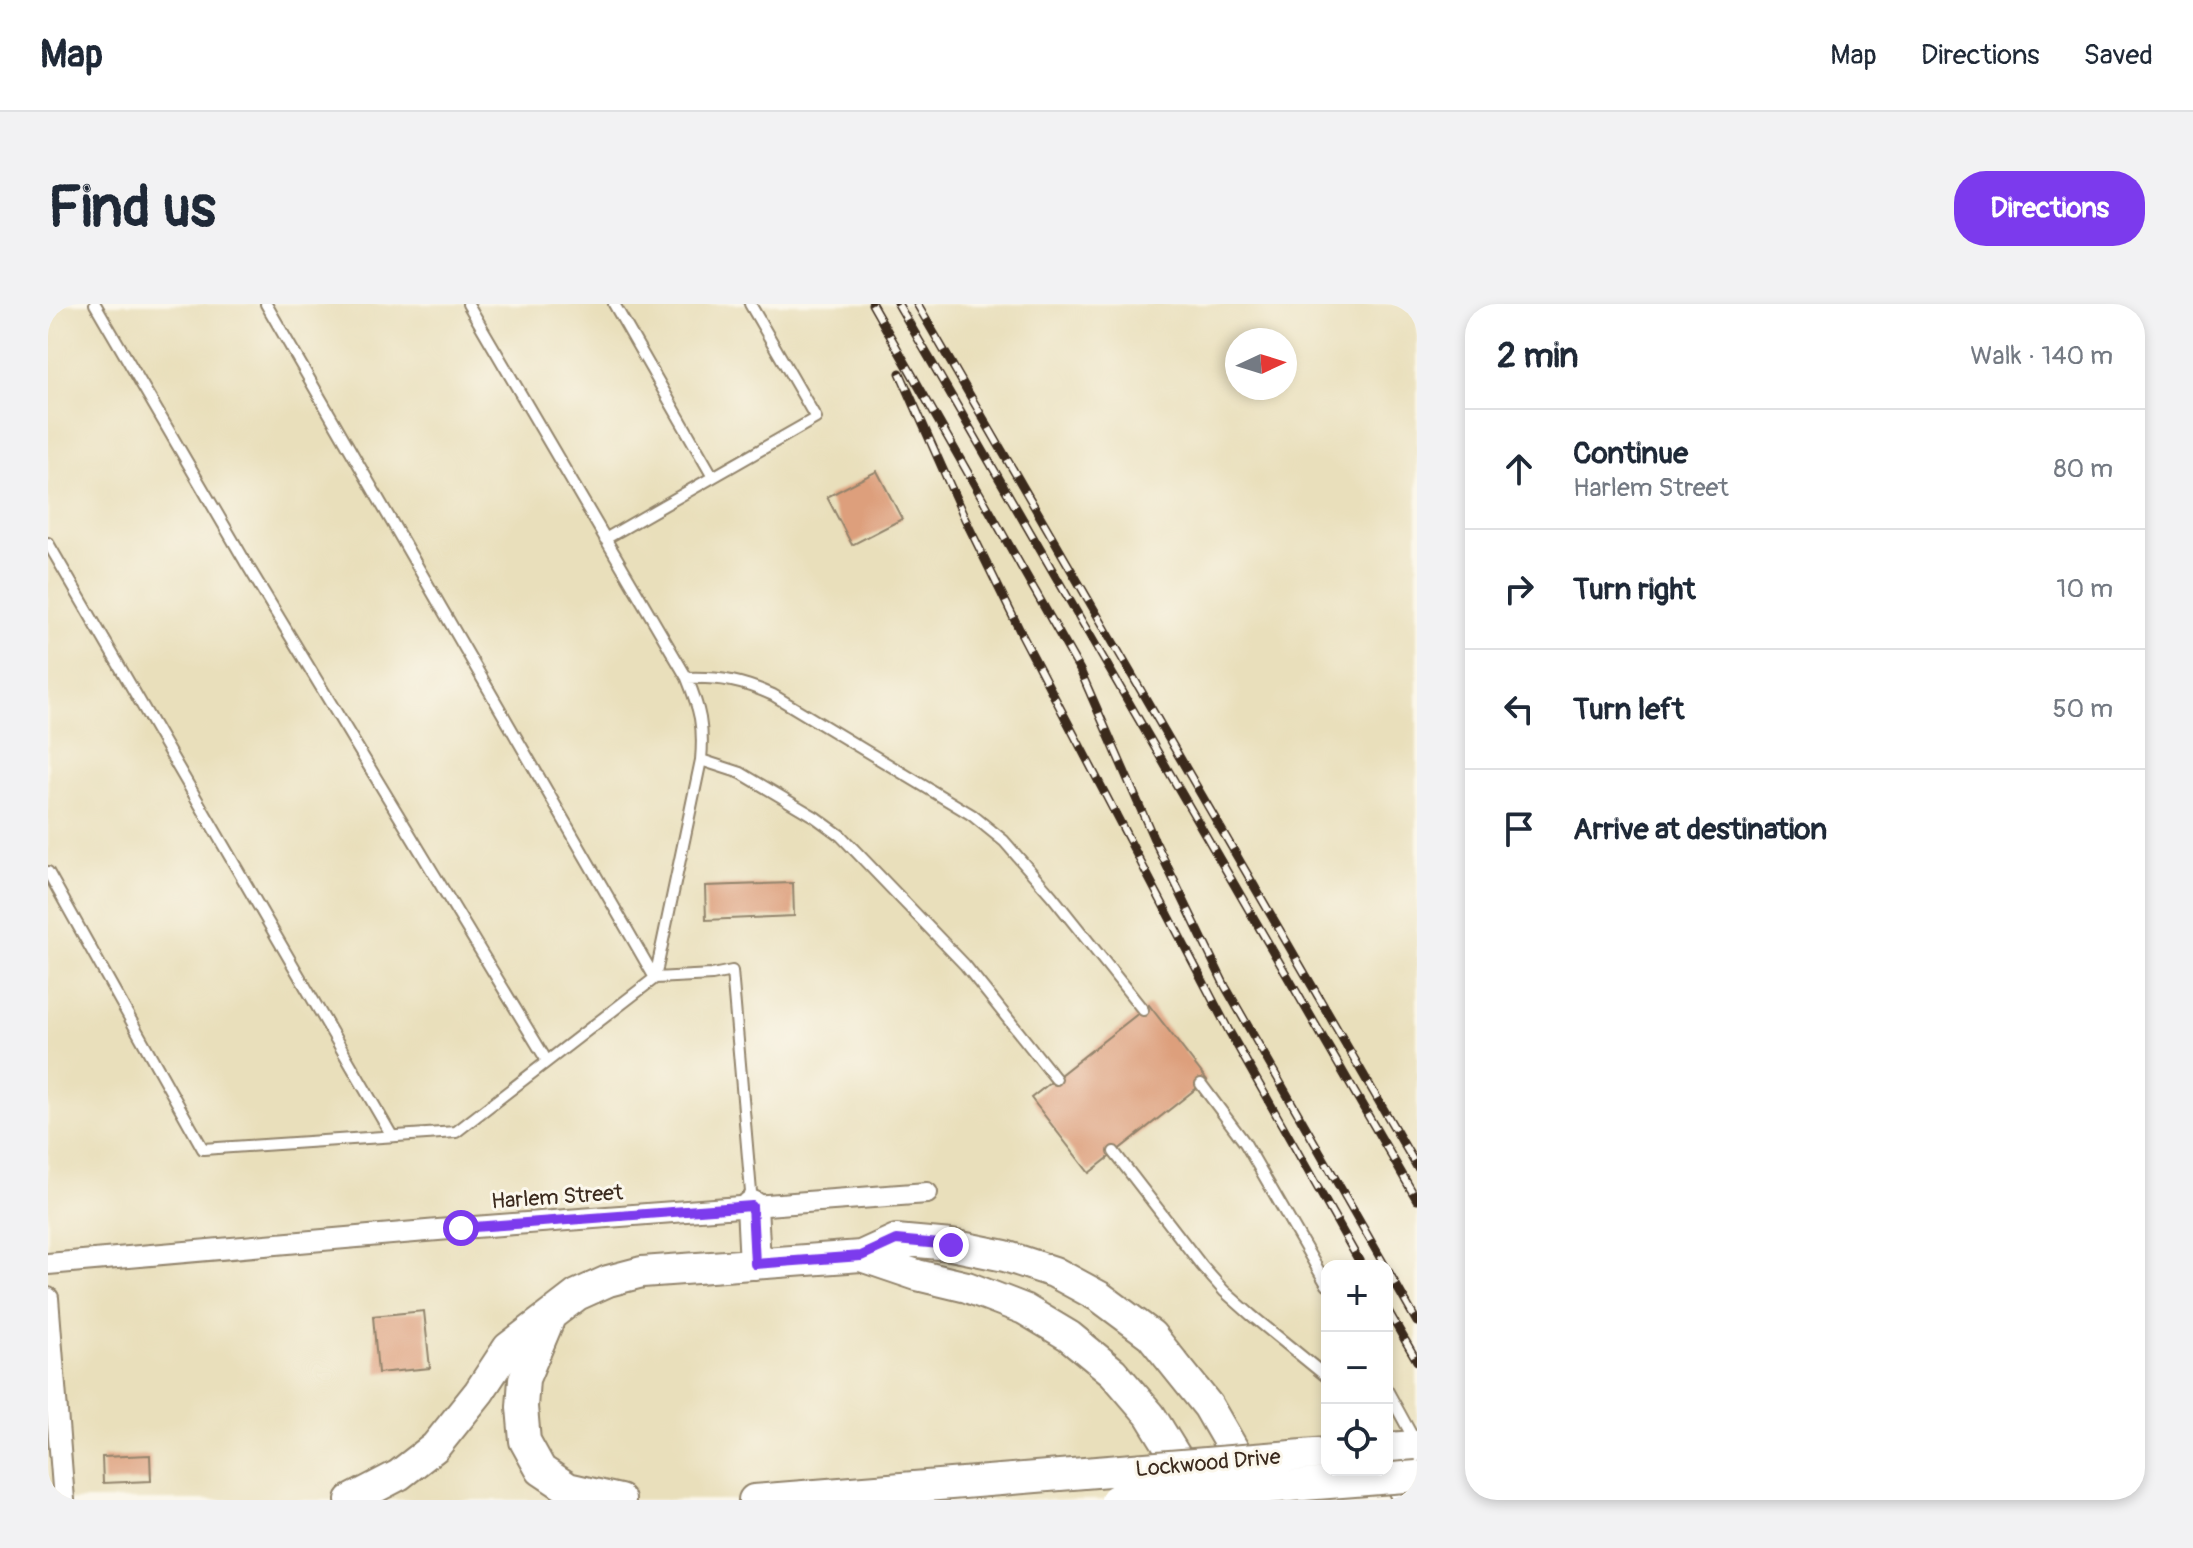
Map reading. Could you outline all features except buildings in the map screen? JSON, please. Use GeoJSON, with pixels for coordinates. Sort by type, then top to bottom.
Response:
{"type":"FeatureCollection","features":[{"type":"Feature","properties":{"kind":"main road"},"geometry":{"type":"LineString","coordinates":[[752,1206],[755,1264]]}},
{"type":"Feature","properties":{"kind":"main road"},"geometry":{"type":"LineString","coordinates":[[351,1500],[399,1475],[435,1447],[479,1392],[508,1348],[577,1295],[608,1281],[642,1272],[861,1256],[896,1240],[951,1245],[1005,1256],[1054,1272],[1100,1297],[1151,1335],[1161,1347],[1208,1406],[1262,1500]]}},
{"type":"Feature","properties":{"kind":"main road"},"geometry":{"type":"LineString","coordinates":[[861,1256],[917,1275],[967,1287],[1024,1309],[1069,1336],[1113,1372],[1150,1415],[1203,1500]]}},
{"type":"Feature","properties":{"kind":"main road"},"geometry":{"type":"LineString","coordinates":[[551,1315],[524,1379],[522,1407],[525,1441],[541,1470],[568,1488],[620,1500]]}},
{"type":"Feature","properties":{"kind":"main road"},"geometry":{"type":"LineString","coordinates":[[1393,1448],[1417,1446]]}},
{"type":"Feature","properties":{"kind":"main road","name":"Lockwood Drive"},"geometry":{"type":"LineString","coordinates":[[754,1500],[1321,1453]]}},
{"type":"Feature","properties":{"kind":"main road","name":"Lockwood Drive"},"geometry":{"type":"LineString","coordinates":[[1116,1500],[1417,1476]]}},
{"type":"Feature","properties":{"kind":"street","name":"Harlem Street"},"geometry":{"type":"LineString","coordinates":[[48,1264],[461,1228],[927,1193]]}},
{"type":"Feature","properties":{"kind":"street"},"geometry":{"type":"LineString","coordinates":[[48,1298],[64,1500]]}},
{"type":"Feature","properties":{"kind":"lane"},"geometry":{"type":"LineString","coordinates":[[95,304],[246,563],[547,1061]]}},
{"type":"Feature","properties":{"kind":"lane"},"geometry":{"type":"LineString","coordinates":[[266,304],[655,978]]}},
{"type":"Feature","properties":{"kind":"lane"},"geometry":{"type":"LineString","coordinates":[[468,304],[687,678],[698,706],[703,734],[701,760],[655,978]]}},
{"type":"Feature","properties":{"kind":"lane"},"geometry":{"type":"LineString","coordinates":[[614,304],[713,477]]}},
{"type":"Feature","properties":{"kind":"lane"},"geometry":{"type":"LineString","coordinates":[[605,539],[816,418],[750,304]]}},
{"type":"Feature","properties":{"kind":"lane"},"geometry":{"type":"LineString","coordinates":[[48,543],[392,1136]]}},
{"type":"Feature","properties":{"kind":"lane"},"geometry":{"type":"LineString","coordinates":[[687,678],[718,677],[748,684],[773,695],[972,815],[1004,841],[1143,1010]]}},
{"type":"Feature","properties":{"kind":"lane"},"geometry":{"type":"LineString","coordinates":[[701,760],[741,773],[841,836],[965,965],[1056,1079]]}},
{"type":"Feature","properties":{"kind":"lane"},"geometry":{"type":"LineString","coordinates":[[48,872],[203,1149],[456,1132],[655,978],[732,971],[752,1206]]}},
{"type":"Feature","properties":{"kind":"lane"},"geometry":{"type":"LineString","coordinates":[[1201,1084],[1245,1143],[1321,1275]]}},
{"type":"Feature","properties":{"kind":"lane"},"geometry":{"type":"LineString","coordinates":[[1114,1152],[1224,1291],[1321,1372]]}},
{"type":"Feature","properties":{"kind":"lane"},"geometry":{"type":"LineString","coordinates":[[1393,1401],[1417,1446]]}},
{"type":"Feature","properties":{"kind":"lane"},"geometry":{"type":"LineString","coordinates":[[1386,1476],[1398,1500]]}},
{"type":"Feature","properties":{"kind":"railway"},"geometry":{"type":"LineString","coordinates":[[872,304],[1080,670],[1153,837],[1225,986],[1382,1260]]}},
{"type":"Feature","properties":{"kind":"railway"},"geometry":{"type":"LineString","coordinates":[[898,304],[1417,1200]]}},
{"type":"Feature","properties":{"kind":"railway"},"geometry":{"type":"LineString","coordinates":[[917,304],[1417,1167]]}},
{"type":"Feature","properties":{"kind":"railway"},"geometry":{"type":"LineString","coordinates":[[900,373],[965,519],[1022,635],[1229,1031],[1359,1260]]}},
{"type":"Feature","properties":{"kind":"railway"},"geometry":{"type":"LineString","coordinates":[[1393,1280],[1417,1322]]}},
{"type":"Feature","properties":{"kind":"railway"},"geometry":{"type":"LineString","coordinates":[[1393,1319],[1417,1361]]}},
{"type":"Feature","properties":{"kind":"route"},"geometry":{"type":"LineString","coordinates":[[461,1228],[752,1206],[755,1264],[861,1256],[896,1240],[951,1245]]}}]}
